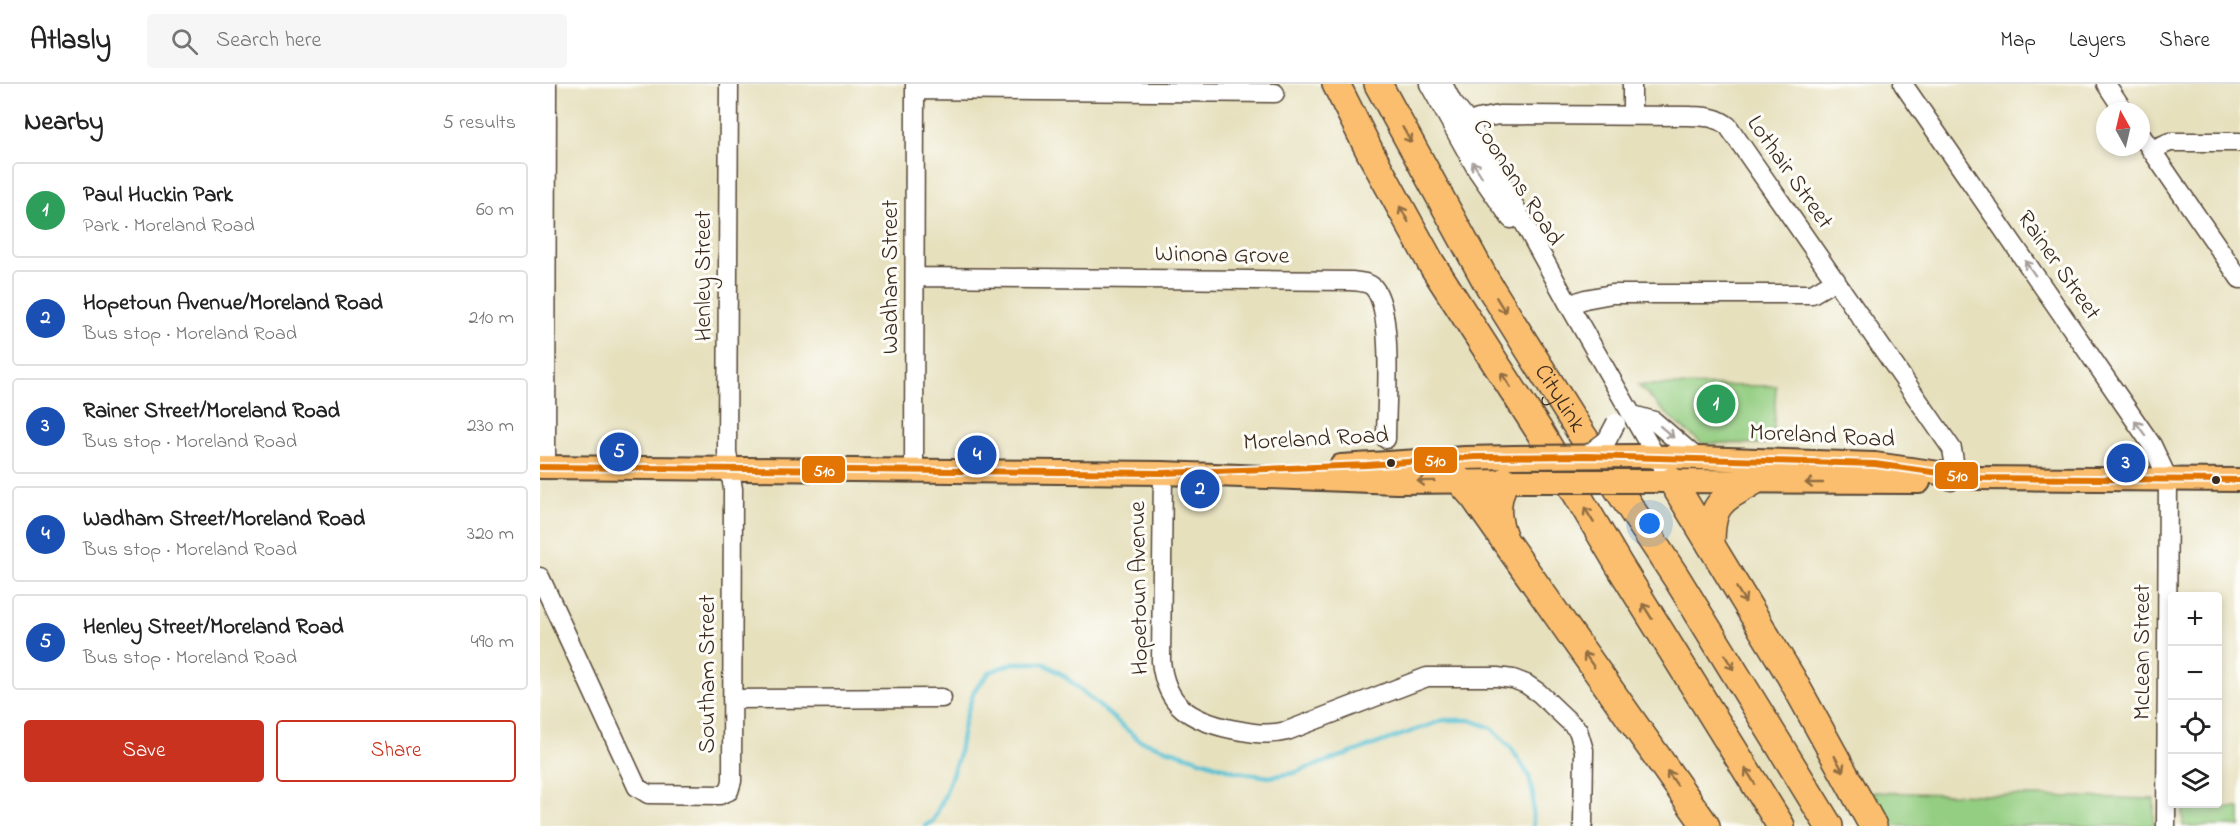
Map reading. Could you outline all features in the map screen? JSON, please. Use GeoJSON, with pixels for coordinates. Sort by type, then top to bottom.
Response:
{"type":"FeatureCollection","features":[{"type":"Feature","properties":{"kind":"highway","name":"CityLink"},"geometry":{"type":"LineString","coordinates":[[1336,84],[1431,263],[1538,429],[1619,565],[1781,826]]}},
{"type":"Feature","properties":{"kind":"highway","name":"CityLink"},"geometry":{"type":"LineString","coordinates":[[1378,84],[1486,281],[1581,434],[1676,577],[1829,826]]}},
{"type":"Feature","properties":{"kind":"highway"},"geometry":{"type":"LineString","coordinates":[[1514,472],[1500,490],[1497,509],[1502,534],[1516,557]]}},
{"type":"Feature","properties":{"kind":"highway"},"geometry":{"type":"LineString","coordinates":[[1460,481],[1474,497],[1706,826]]}},
{"type":"Feature","properties":{"kind":"highway"},"geometry":{"type":"LineString","coordinates":[[1663,481],[1711,545],[1791,677],[1873,826]]}},
{"type":"Feature","properties":{"kind":"highway"},"geometry":{"type":"LineString","coordinates":[[1711,545],[1711,528],[1718,505],[1753,482]]}},
{"type":"Feature","properties":{"kind":"main road","name":"Moreland Road"},"geometry":{"type":"LineString","coordinates":[[543,467],[1163,473],[1303,479],[1460,481],[1514,472],[1545,455],[1648,456],[1875,464],[1960,478]]}},
{"type":"Feature","properties":{"kind":"main road","name":"Moreland Road"},"geometry":{"type":"LineString","coordinates":[[1163,473],[1366,465],[1465,458],[1514,472],[1663,481],[1753,482],[1960,478],[2240,480]]}},
{"type":"Feature","properties":{"kind":"street"},"geometry":{"type":"LineString","coordinates":[[543,467],[547,84]]}},
{"type":"Feature","properties":{"kind":"street","name":"Henley Street"},"geometry":{"type":"LineString","coordinates":[[729,84],[727,452],[730,469]]}},
{"type":"Feature","properties":{"kind":"street","name":"Coonans Road"},"geometry":{"type":"LineString","coordinates":[[1429,84],[1461,126],[1569,305],[1633,415],[1648,456],[1663,481]]}},
{"type":"Feature","properties":{"kind":"street","name":"Coonans Road"},"geometry":{"type":"LineString","coordinates":[[1443,84],[1461,126]]}},
{"type":"Feature","properties":{"kind":"street"},"geometry":{"type":"LineString","coordinates":[[1632,84],[1632,116]]}},
{"type":"Feature","properties":{"kind":"street","name":"Rainer Street"},"geometry":{"type":"LineString","coordinates":[[1903,84],[2152,445],[2168,479]]}},
{"type":"Feature","properties":{"kind":"street"},"geometry":{"type":"LineString","coordinates":[[2106,84],[2118,102]]}},
{"type":"Feature","properties":{"kind":"street"},"geometry":{"type":"LineString","coordinates":[[915,87],[1275,93]]}},
{"type":"Feature","properties":{"kind":"street","name":"Wadham Street"},"geometry":{"type":"LineString","coordinates":[[914,470],[915,87]]}},
{"type":"Feature","properties":{"kind":"street","name":"Lothair Street"},"geometry":{"type":"LineString","coordinates":[[1461,126],[1499,115],[1714,118],[1728,126],[1952,449],[1955,467],[1960,478]]}},
{"type":"Feature","properties":{"kind":"street"},"geometry":{"type":"LineString","coordinates":[[2150,143],[2240,142]]}},
{"type":"Feature","properties":{"kind":"street"},"geometry":{"type":"LineString","coordinates":[[2150,149],[2240,279]]}},
{"type":"Feature","properties":{"kind":"street","name":"Winona Grove"},"geometry":{"type":"LineString","coordinates":[[915,277],[1352,281],[1368,284],[1378,294],[1386,324],[1386,439]]}},
{"type":"Feature","properties":{"kind":"street"},"geometry":{"type":"LineString","coordinates":[[1569,305],[1585,298],[1612,294],[1812,294],[1836,280]]}},
{"type":"Feature","properties":{"kind":"street"},"geometry":{"type":"LineString","coordinates":[[1586,456],[1607,440],[1616,423],[1620,393]]}},
{"type":"Feature","properties":{"kind":"street"},"geometry":{"type":"LineString","coordinates":[[1633,415],[1654,421],[1697,458]]}},
{"type":"Feature","properties":{"kind":"street","name":"Southam Street"},"geometry":{"type":"LineString","coordinates":[[540,577],[633,780],[643,792],[648,794],[720,795],[729,791],[732,782],[733,489],[730,469]]}},
{"type":"Feature","properties":{"kind":"street","name":"Hopetoun Avenue"},"geometry":{"type":"LineString","coordinates":[[1163,473],[1161,661],[1168,692],[1187,713],[1208,724],[1268,735],[1287,731],[1427,677],[1497,676],[1513,679],[1539,693],[1578,730],[1584,750],[1583,826]]}},
{"type":"Feature","properties":{"kind":"street","name":"McLean Street"},"geometry":{"type":"LineString","coordinates":[[2166,826],[2168,479]]}},
{"type":"Feature","properties":{"kind":"street"},"geometry":{"type":"LineString","coordinates":[[732,699],[942,698]]}},
{"type":"Feature","properties":{"kind":"green space"},"geometry":{"type":"Polygon","coordinates":[[[1638,385],[1776,386],[1773,444],[1702,443],[1675,422],[1638,385]]]}},
{"type":"Feature","properties":{"kind":"green space"},"geometry":{"type":"Polygon","coordinates":[[[1868,792],[2154,799],[2154,826],[1888,826],[1868,792]]]}},
{"type":"Feature","properties":{"kind":"green space"},"geometry":{"type":"Polygon","coordinates":[[[2240,808],[2240,826],[2183,826],[2183,809],[2240,808]]]}},
{"type":"Feature","properties":{"kind":"waterway"},"geometry":{"type":"LineString","coordinates":[[925,826],[933,821],[944,797],[958,758],[964,723],[974,691],[990,672],[1013,663],[1043,663],[1063,675],[1139,740],[1237,772],[1269,777],[1294,773],[1444,720],[1470,720],[1492,728],[1512,749],[1529,776],[1533,795],[1533,826]]}},
{"type":"Feature","properties":{"kind":"transit line","name":"510"},"geometry":{"type":"LineString","coordinates":[[540,467],[1163,473],[1367,465],[1476,457],[1586,456],[1875,464],[1975,478],[2240,480]]}},
{"type":"Feature","properties":{"kind":"place","name":"Paul Huckin Park"},"geometry":{"type":"Point","coordinates":[1716,404]}},
{"type":"Feature","properties":{"kind":"place","name":"Henley Street/Moreland Road"},"geometry":{"type":"Point","coordinates":[619,452]}},
{"type":"Feature","properties":{"kind":"place","name":"Wadham Street/Moreland Road"},"geometry":{"type":"Point","coordinates":[977,455]}},
{"type":"Feature","properties":{"kind":"place","name":"Rainer Street/Moreland Road"},"geometry":{"type":"Point","coordinates":[2126,463]}},
{"type":"Feature","properties":{"kind":"place","name":"Hopetoun Avenue/Moreland Road"},"geometry":{"type":"Point","coordinates":[1200,489]}}]}
